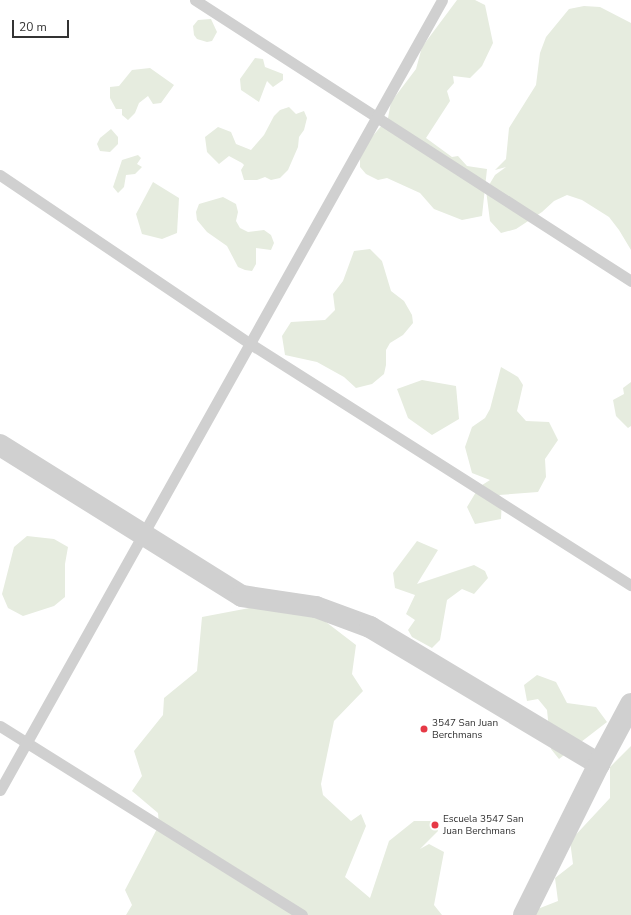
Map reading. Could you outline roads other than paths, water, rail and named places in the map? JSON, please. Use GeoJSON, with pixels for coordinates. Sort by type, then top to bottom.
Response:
{"type":"FeatureCollection","features":[{"type":"Feature","properties":{"kind":"street"},"geometry":{"type":"LineString","coordinates":[[0,445],[242,596],[316,607],[370,627],[599,764]]}},
{"type":"Feature","properties":{"kind":"street"},"geometry":{"type":"LineString","coordinates":[[524,915],[599,764],[631,704]]}},
{"type":"Feature","properties":{"kind":"lane"},"geometry":{"type":"LineString","coordinates":[[195,0],[631,281]]}},
{"type":"Feature","properties":{"kind":"lane"},"geometry":{"type":"LineString","coordinates":[[0,790],[442,0]]}},
{"type":"Feature","properties":{"kind":"lane"},"geometry":{"type":"LineString","coordinates":[[0,175],[250,343],[631,585]]}},
{"type":"Feature","properties":{"kind":"lane"},"geometry":{"type":"LineString","coordinates":[[0,726],[302,915]]}},
{"type":"Feature","properties":{"kind":"place","name":"3547 San Juan Berchmans"},"geometry":{"type":"Point","coordinates":[424,729]}},
{"type":"Feature","properties":{"kind":"place","name":"Escuela 3547 San Juan Berchmans"},"geometry":{"type":"Point","coordinates":[435,825]}}]}
